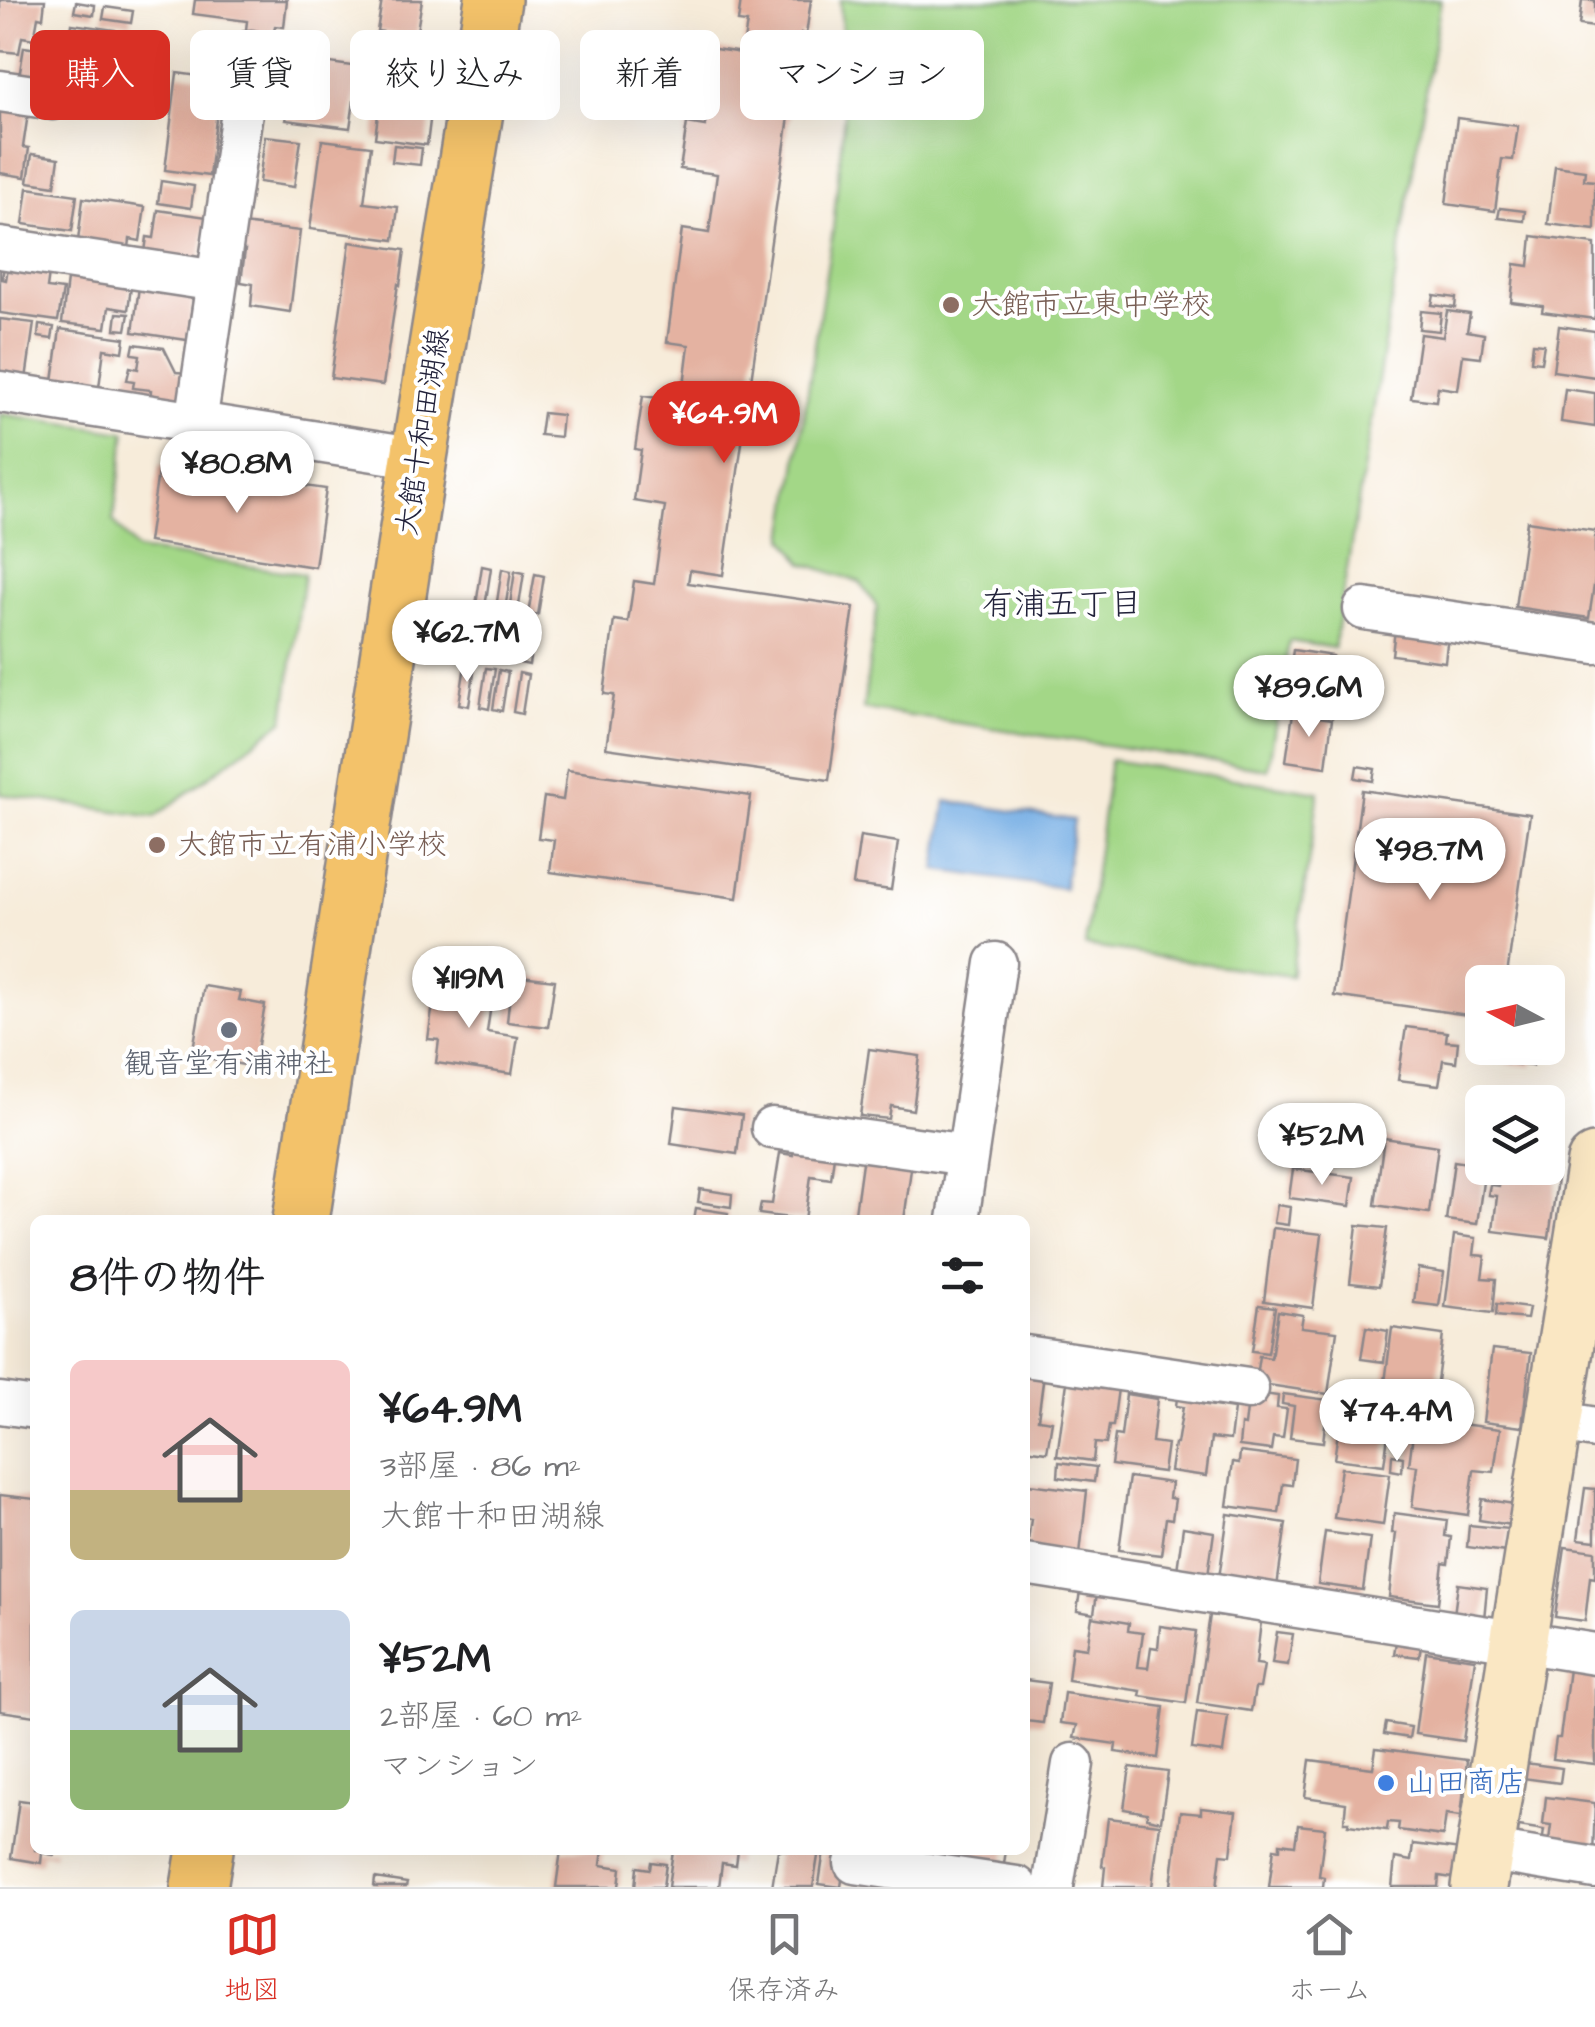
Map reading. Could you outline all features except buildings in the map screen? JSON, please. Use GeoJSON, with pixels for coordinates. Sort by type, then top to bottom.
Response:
{"type":"FeatureCollection","features":[{"type":"Feature","properties":{"kind":"main road","name":"大館十和田湖線"},"geometry":{"type":"LineString","coordinates":[[303,1215],[493,0]]}},
{"type":"Feature","properties":{"kind":"main road"},"geometry":{"type":"LineString","coordinates":[[200,1887],[204,1855]]}},
{"type":"Feature","properties":{"kind":"street"},"geometry":{"type":"LineString","coordinates":[[0,91],[30,96]]}},
{"type":"Feature","properties":{"kind":"street"},"geometry":{"type":"LineString","coordinates":[[196,423],[241,120]]}},
{"type":"Feature","properties":{"kind":"street"},"geometry":{"type":"LineString","coordinates":[[0,248],[217,281]]}},
{"type":"Feature","properties":{"kind":"street"},"geometry":{"type":"LineString","coordinates":[[0,392],[419,458]]}},
{"type":"Feature","properties":{"kind":"street"},"geometry":{"type":"LineString","coordinates":[[1364,609],[1595,642]]}},
{"type":"Feature","properties":{"kind":"street"},"geometry":{"type":"LineString","coordinates":[[959,1215],[996,963]]}},
{"type":"Feature","properties":{"kind":"street"},"geometry":{"type":"LineString","coordinates":[[772,1128],[967,1155]]}},
{"type":"Feature","properties":{"kind":"street"},"geometry":{"type":"LineString","coordinates":[[1595,1162],[1575,1424],[1518,1642],[1482,1869],[1595,1868]]}},
{"type":"Feature","properties":{"kind":"street"},"geometry":{"type":"LineString","coordinates":[[1030,1357],[1248,1389]]}},
{"type":"Feature","properties":{"kind":"street"},"geometry":{"type":"LineString","coordinates":[[0,1403],[30,1407]]}},
{"type":"Feature","properties":{"kind":"street"},"geometry":{"type":"LineString","coordinates":[[1030,1565],[1595,1654]]}},
{"type":"Feature","properties":{"kind":"street"},"geometry":{"type":"LineString","coordinates":[[1054,1887],[1073,1764]]}},
{"type":"Feature","properties":{"kind":"street"},"geometry":{"type":"LineString","coordinates":[[855,1867],[1017,1887]]}},
{"type":"Feature","properties":{"kind":"green space"},"geometry":{"type":"Polygon","coordinates":[[[840,0],[1441,0],[1334,648],[1289,641],[1268,769],[863,709],[877,607],[860,582],[803,563],[785,538],[833,229],[843,120],[984,120],[984,30],[842,30],[840,0]]]}},
{"type":"Feature","properties":{"kind":"green space"},"geometry":{"type":"Polygon","coordinates":[[[0,414],[126,432],[113,521],[137,550],[304,574],[284,720],[155,817],[0,794],[0,414]]]}},
{"type":"Feature","properties":{"kind":"green space"},"geometry":{"type":"Polygon","coordinates":[[[1110,760],[1319,792],[1291,976],[1085,946],[1110,760]]]}},
{"type":"Feature","properties":{"kind":"water"},"geometry":{"type":"Polygon","coordinates":[[[946,801],[1074,820],[1064,888],[936,870],[946,801]]]}},
{"type":"Feature","properties":{"kind":"place","name":"大館市立東中学校"},"geometry":{"type":"Point","coordinates":[951,305]}},
{"type":"Feature","properties":{"kind":"place","name":"大館市立有浦小学校"},"geometry":{"type":"Point","coordinates":[157,845]}},
{"type":"Feature","properties":{"kind":"place","name":"観音堂有浦神社"},"geometry":{"type":"Point","coordinates":[229,1030]}},
{"type":"Feature","properties":{"kind":"place","name":"山田商店"},"geometry":{"type":"Point","coordinates":[1386,1783]}},
{"type":"Feature","properties":{"kind":"district","name":"有浦五丁目"},"geometry":{"type":"Point","coordinates":[1062,604]}}]}
